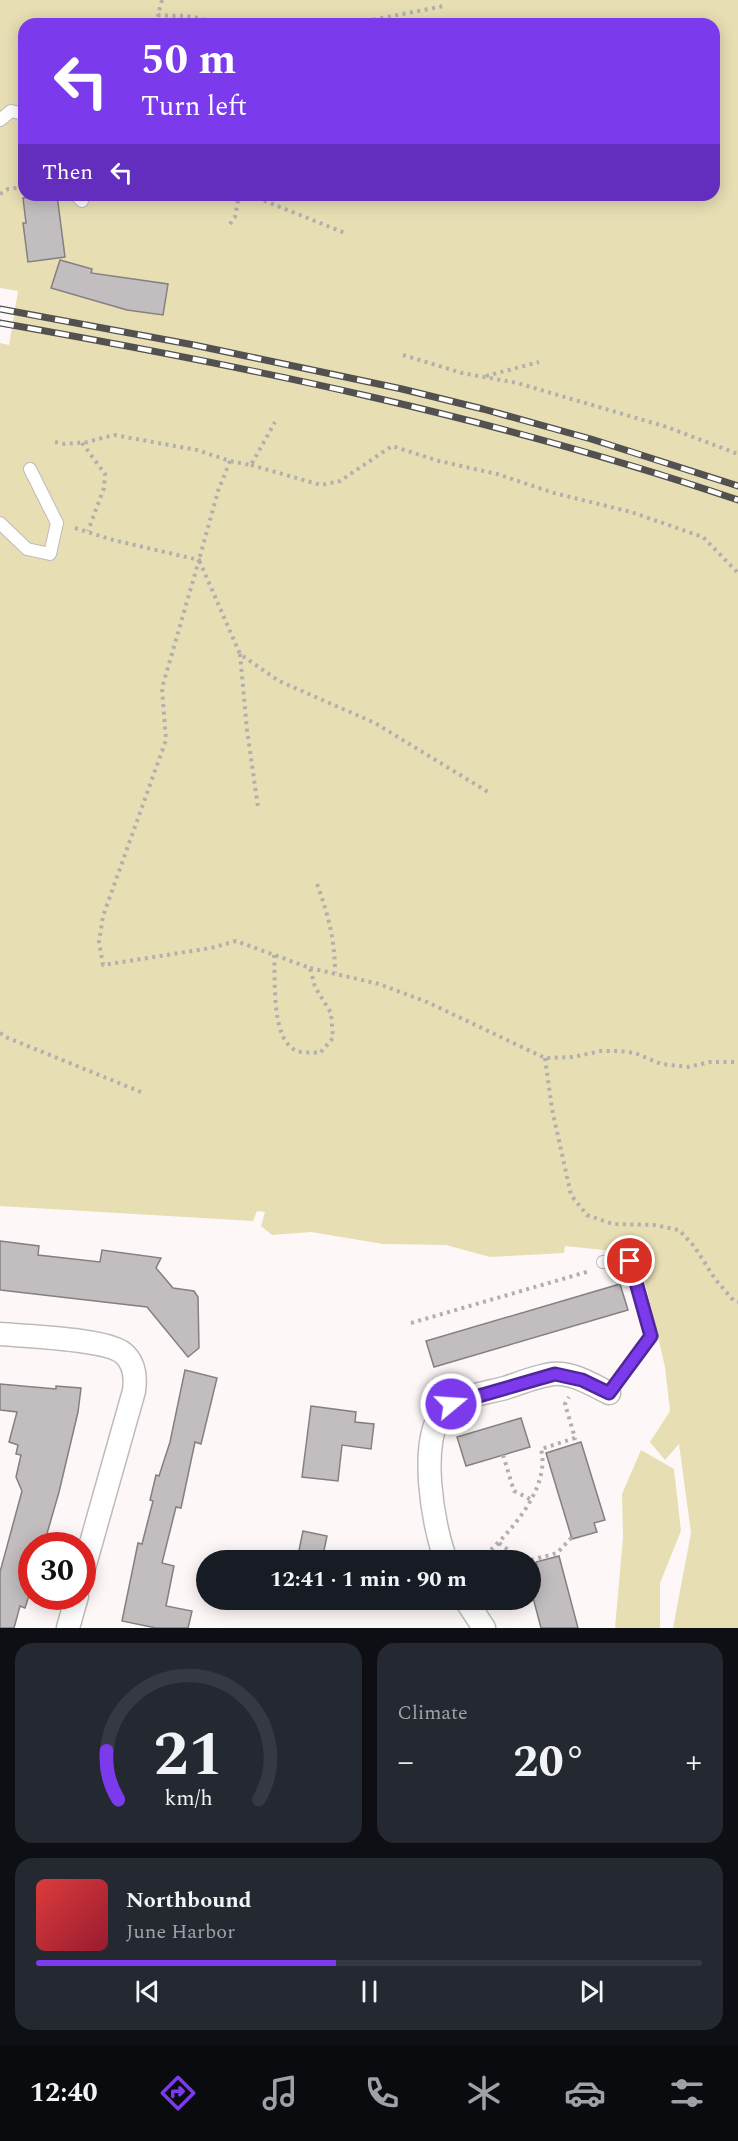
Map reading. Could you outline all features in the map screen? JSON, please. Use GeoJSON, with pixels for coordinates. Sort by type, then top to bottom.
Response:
{"type":"FeatureCollection","features":[{"type":"Feature","properties":{"kind":"street"},"geometry":{"type":"LineString","coordinates":[[0,1334],[113,1347],[130,1360],[134,1370],[134,1391],[94,1532]]}},
{"type":"Feature","properties":{"kind":"street"},"geometry":{"type":"LineString","coordinates":[[443,1550],[436,1528],[429,1469],[436,1424],[444,1410],[459,1400],[555,1374],[582,1380],[609,1393]]}},
{"type":"Feature","properties":{"kind":"street"},"geometry":{"type":"LineString","coordinates":[[68,1628],[73,1610]]}},
{"type":"Feature","properties":{"kind":"street"},"geometry":{"type":"LineString","coordinates":[[472,1610],[484,1628]]}},
{"type":"Feature","properties":{"kind":"lane"},"geometry":{"type":"LineString","coordinates":[[0,120],[10,111],[18,113]]}},
{"type":"Feature","properties":{"kind":"lane"},"geometry":{"type":"LineString","coordinates":[[0,523],[27,549],[50,554],[57,523],[30,469]]}},
{"type":"Feature","properties":{"kind":"lane"},"geometry":{"type":"LineString","coordinates":[[603,1262],[630,1261],[651,1336],[609,1393]]}},
{"type":"Feature","properties":{"kind":"path"},"geometry":{"type":"LineString","coordinates":[[162,0],[158,15],[186,15],[204,18]]}},
{"type":"Feature","properties":{"kind":"path"},"geometry":{"type":"LineString","coordinates":[[382,18],[444,6]]}},
{"type":"Feature","properties":{"kind":"path"},"geometry":{"type":"LineString","coordinates":[[0,194],[8,189],[18,188]]}},
{"type":"Feature","properties":{"kind":"path"},"geometry":{"type":"LineString","coordinates":[[230,224],[235,217],[237,201]]}},
{"type":"Feature","properties":{"kind":"path"},"geometry":{"type":"LineString","coordinates":[[265,201],[345,233]]}},
{"type":"Feature","properties":{"kind":"path"},"geometry":{"type":"LineString","coordinates":[[403,355],[483,377],[517,382],[667,427],[738,454]]}},
{"type":"Feature","properties":{"kind":"path"},"geometry":{"type":"LineString","coordinates":[[483,377],[539,362]]}},
{"type":"Feature","properties":{"kind":"path"},"geometry":{"type":"LineString","coordinates":[[251,465],[275,422]]}},
{"type":"Feature","properties":{"kind":"path"},"geometry":{"type":"LineString","coordinates":[[55,442],[65,444],[82,442],[114,435],[197,450],[321,485],[340,481],[392,446],[440,461],[497,474],[554,493],[631,512],[703,537],[738,573]]}},
{"type":"Feature","properties":{"kind":"path"},"geometry":{"type":"LineString","coordinates":[[82,442],[105,474],[104,488],[88,531]]}},
{"type":"Feature","properties":{"kind":"path"},"geometry":{"type":"LineString","coordinates":[[230,461],[218,490],[162,688],[166,740],[103,916],[99,942],[104,965],[236,941],[310,968],[379,984],[427,1002],[485,1032],[545,1058],[620,1051],[635,1053],[661,1064],[688,1067],[710,1062],[738,1062]]}},
{"type":"Feature","properties":{"kind":"path"},"geometry":{"type":"LineString","coordinates":[[57,523],[113,540],[199,560]]}},
{"type":"Feature","properties":{"kind":"path"},"geometry":{"type":"LineString","coordinates":[[199,560],[240,654],[247,730],[258,807]]}},
{"type":"Feature","properties":{"kind":"path"},"geometry":{"type":"LineString","coordinates":[[240,654],[279,681],[375,723],[488,792]]}},
{"type":"Feature","properties":{"kind":"path"},"geometry":{"type":"LineString","coordinates":[[317,884],[329,918],[335,946],[335,972]]}},
{"type":"Feature","properties":{"kind":"path"},"geometry":{"type":"LineString","coordinates":[[274,955],[277,1018],[284,1040],[297,1051],[320,1053],[333,1038],[331,1013],[315,987],[310,968]]}},
{"type":"Feature","properties":{"kind":"path"},"geometry":{"type":"LineString","coordinates":[[0,1033],[141,1092]]}},
{"type":"Feature","properties":{"kind":"path"},"geometry":{"type":"LineString","coordinates":[[545,1058],[552,1109],[566,1174],[572,1195],[587,1215],[613,1224],[654,1225],[679,1230],[694,1246],[715,1279],[738,1302]]}},
{"type":"Feature","properties":{"kind":"path"},"geometry":{"type":"LineString","coordinates":[[411,1323],[590,1270],[603,1262]]}},
{"type":"Feature","properties":{"kind":"path"},"geometry":{"type":"LineString","coordinates":[[492,1550],[520,1519],[530,1499],[544,1461],[541,1449],[575,1438],[571,1424]]}},
{"type":"Feature","properties":{"kind":"path"},"geometry":{"type":"LineString","coordinates":[[503,1455],[514,1491],[530,1499]]}},
{"type":"Feature","properties":{"kind":"path"},"geometry":{"type":"LineString","coordinates":[[541,1557],[556,1553],[573,1535]]}},
{"type":"Feature","properties":{"kind":"path"},"geometry":{"type":"LineString","coordinates":[[500,1543],[509,1550]]}},
{"type":"Feature","properties":{"kind":"shaded area"},"geometry":{"type":"Polygon","coordinates":[[[0,0],[738,0],[738,1628],[673,1628],[691,1533],[679,1444],[665,1460],[650,1442],[670,1411],[665,1367],[643,1275],[633,1253],[565,1246],[564,1253],[490,1257],[446,1245],[383,1244],[311,1232],[272,1235],[261,1226],[265,1212],[257,1211],[253,1221],[0,1206],[0,343],[9,345],[18,291],[0,288],[0,0]]]}},
{"type":"Feature","properties":{"kind":"shaded area"},"geometry":{"type":"Polygon","coordinates":[[[641,1450],[674,1469],[681,1531],[660,1583],[660,1628],[615,1628],[623,1537],[622,1494],[641,1450]]]}},
{"type":"Feature","properties":{"kind":"building"},"geometry":{"type":"Polygon","coordinates":[[[23,201],[58,201],[65,257],[28,262],[23,223],[26,223],[23,201]]]}},
{"type":"Feature","properties":{"kind":"building"},"geometry":{"type":"Polygon","coordinates":[[[60,260],[92,269],[91,273],[168,284],[163,315],[127,310],[51,288],[60,260]]]}},
{"type":"Feature","properties":{"kind":"building"},"geometry":{"type":"Polygon","coordinates":[[[0,1241],[39,1246],[38,1255],[100,1262],[102,1250],[161,1258],[156,1268],[173,1288],[194,1291],[198,1297],[199,1348],[188,1357],[147,1307],[0,1290],[0,1241]]]}},
{"type":"Feature","properties":{"kind":"building"},"geometry":{"type":"Polygon","coordinates":[[[620,1284],[628,1310],[434,1367],[426,1341],[620,1284]]]}},
{"type":"Feature","properties":{"kind":"building"},"geometry":{"type":"Polygon","coordinates":[[[185,1370],[217,1378],[201,1444],[195,1442],[181,1508],[176,1507],[162,1563],[174,1566],[166,1606],[192,1611],[188,1628],[156,1628],[122,1621],[138,1543],[142,1544],[153,1501],[150,1500],[156,1475],[159,1476],[170,1442],[185,1370]]]}},
{"type":"Feature","properties":{"kind":"building"},"geometry":{"type":"Polygon","coordinates":[[[0,1384],[56,1389],[56,1386],[81,1388],[78,1412],[47,1532],[18,1532],[19,1610],[14,1628],[0,1628],[0,1572],[22,1491],[16,1477],[21,1455],[16,1454],[18,1445],[9,1442],[17,1412],[0,1410],[0,1384]]]}},
{"type":"Feature","properties":{"kind":"building"},"geometry":{"type":"Polygon","coordinates":[[[311,1406],[356,1412],[355,1422],[374,1424],[371,1449],[342,1445],[338,1481],[302,1477],[311,1406]]]}},
{"type":"Feature","properties":{"kind":"building"},"geometry":{"type":"Polygon","coordinates":[[[521,1418],[530,1447],[466,1466],[457,1437],[521,1418]]]}},
{"type":"Feature","properties":{"kind":"building"},"geometry":{"type":"Polygon","coordinates":[[[581,1442],[605,1520],[594,1523],[597,1532],[572,1539],[546,1453],[581,1442]]]}},
{"type":"Feature","properties":{"kind":"building"},"geometry":{"type":"Polygon","coordinates":[[[303,1531],[327,1536],[324,1550],[299,1550],[303,1531]]]}},
{"type":"Feature","properties":{"kind":"building"},"geometry":{"type":"Polygon","coordinates":[[[559,1556],[578,1628],[541,1628],[536,1610],[541,1610],[541,1561],[559,1556]]]}},
{"type":"Feature","properties":{"kind":"railway"},"geometry":{"type":"LineString","coordinates":[[0,309],[194,345],[402,389],[591,439],[738,486]]}},
{"type":"Feature","properties":{"kind":"railway"},"geometry":{"type":"LineString","coordinates":[[0,323],[187,358],[373,397],[557,444],[738,500]]}},
{"type":"Feature","properties":{"kind":"route"},"geometry":{"type":"LineString","coordinates":[[451,1404],[555,1374],[582,1380],[609,1393],[651,1336],[630,1261]]}}]}
